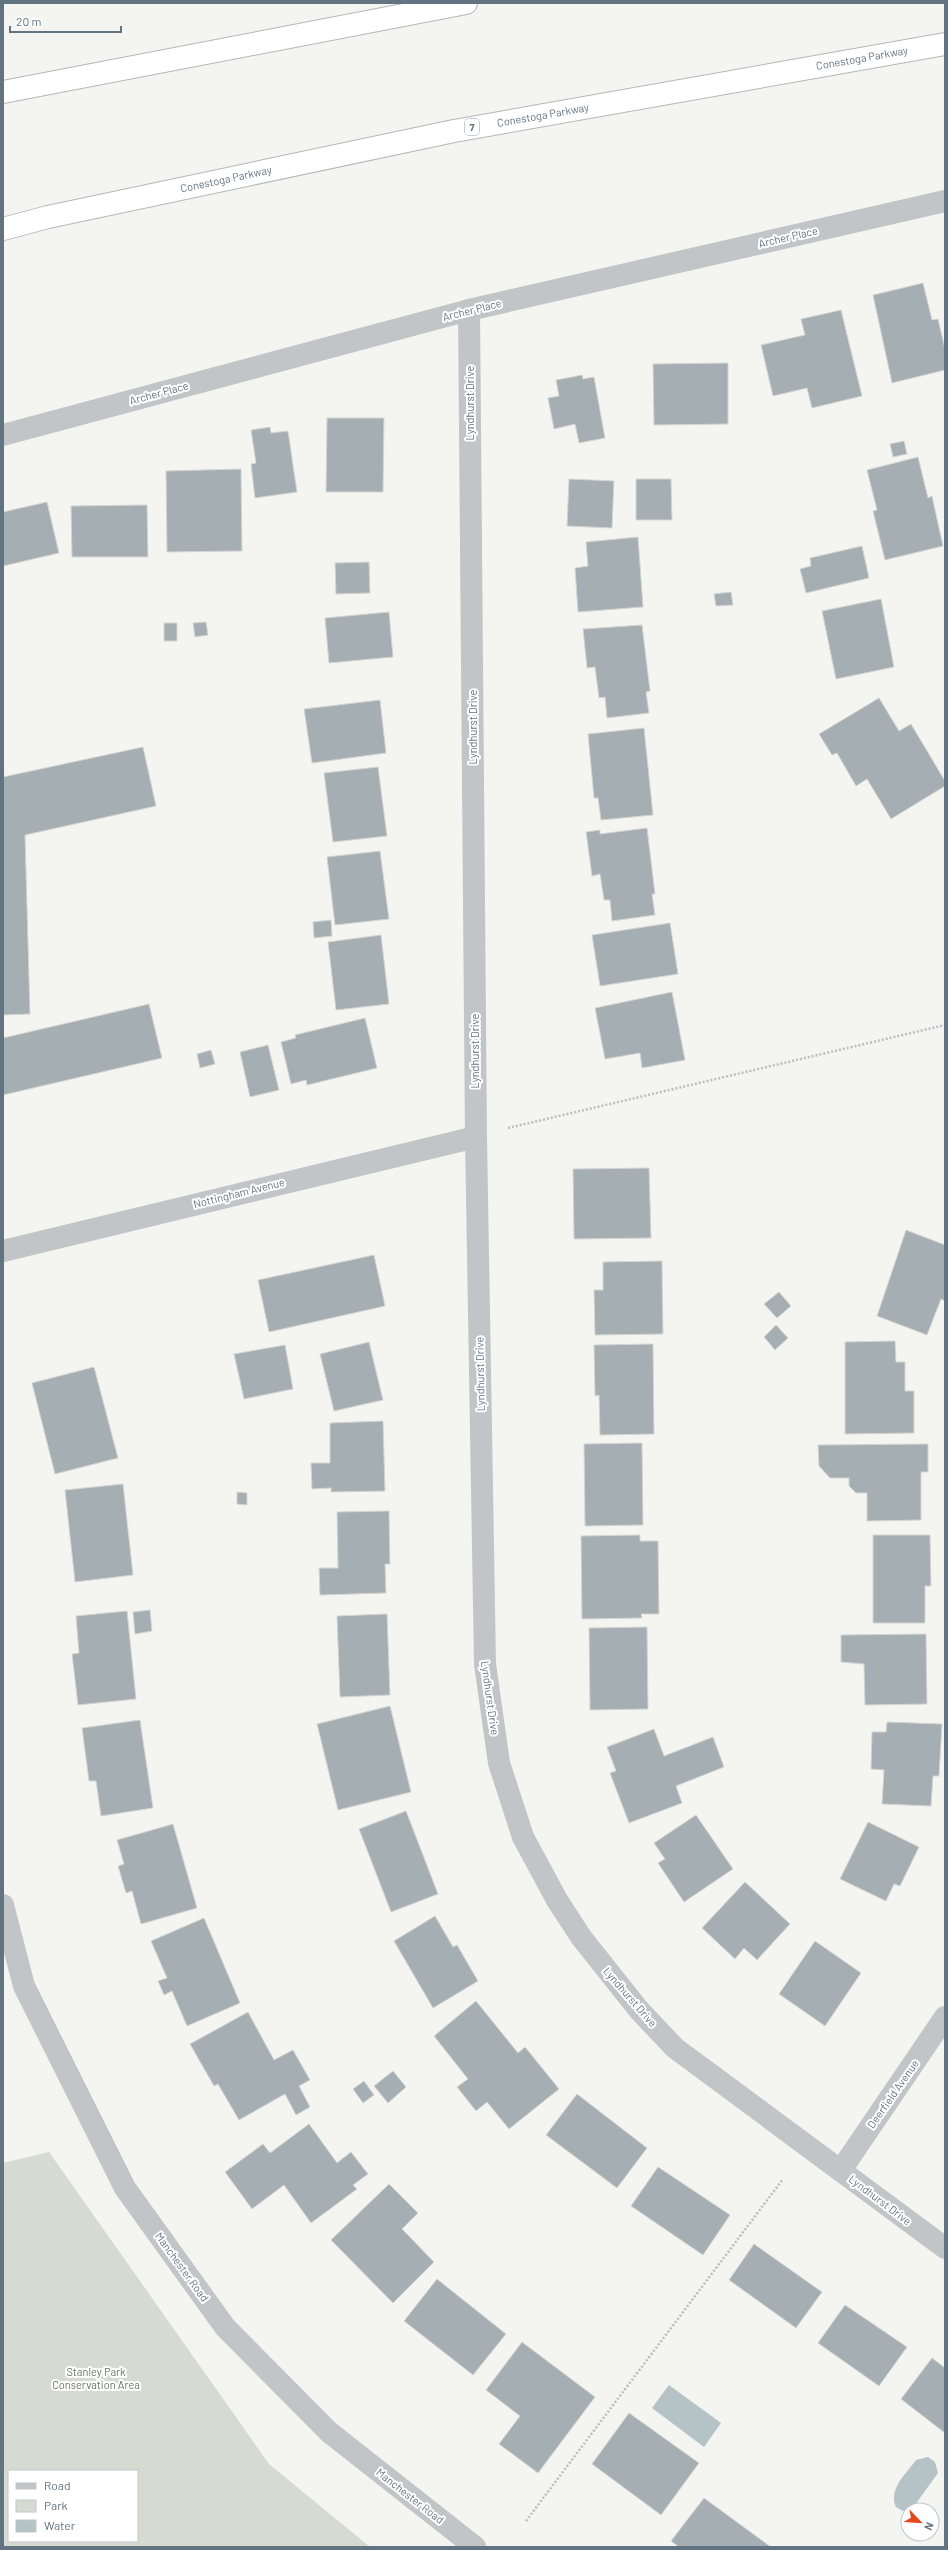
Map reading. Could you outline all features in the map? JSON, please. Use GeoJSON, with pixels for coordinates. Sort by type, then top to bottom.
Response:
{"type":"FeatureCollection","features":[{"type":"Feature","properties":{"kind":"highway"},"geometry":{"type":"LineString","coordinates":[[3,92],[466,3]]}},
{"type":"Feature","properties":{"kind":"highway","name":"Conestoga Parkway"},"geometry":{"type":"LineString","coordinates":[[3,228],[48,216],[454,131],[945,44]]}},
{"type":"Feature","properties":{"kind":"street","name":"Archer Place"},"geometry":{"type":"LineString","coordinates":[[3,434],[469,310],[945,201]]}},
{"type":"Feature","properties":{"kind":"street","name":"Lyndhurst Drive"},"geometry":{"type":"LineString","coordinates":[[469,310],[476,1137],[485,1664],[499,1763],[523,1837],[557,1900],[581,1937],[644,2016],[675,2048],[945,2248]]}},
{"type":"Feature","properties":{"kind":"street","name":"Nottingham Avenue"},"geometry":{"type":"LineString","coordinates":[[3,1251],[476,1137]]}},
{"type":"Feature","properties":{"kind":"street","name":"Manchester Road"},"geometry":{"type":"LineString","coordinates":[[3,1905],[24,1986],[126,2188],[225,2327],[329,2432],[475,2547]]}},
{"type":"Feature","properties":{"kind":"street","name":"Deerfield Avenue"},"geometry":{"type":"LineString","coordinates":[[841,2170],[945,2017]]}},
{"type":"Feature","properties":{"kind":"path"},"geometry":{"type":"LineString","coordinates":[[476,1137],[530,1122],[945,1025]]}},
{"type":"Feature","properties":{"kind":"path"},"geometry":{"type":"LineString","coordinates":[[526,2521],[783,2179]]}},
{"type":"Feature","properties":{"kind":"green space","name":"Stanley Park Conservation Area"},"geometry":{"type":"Polygon","coordinates":[[[49,2152],[269,2464],[370,2547],[3,2547],[3,2163],[49,2152]]]}},
{"type":"Feature","properties":{"kind":"water"},"geometry":{"type":"Polygon","coordinates":[[[669,2385],[721,2423],[704,2447],[652,2408],[669,2385]]]}},
{"type":"Feature","properties":{"kind":"water"},"geometry":{"type":"Polygon","coordinates":[[[928,2457],[935,2462],[938,2473],[917,2502],[900,2502],[900,2509],[896,2507],[894,2494],[899,2482],[916,2460],[928,2457]]]}},
{"type":"Feature","properties":{"kind":"building"},"geometry":{"type":"Polygon","coordinates":[[[923,283],[932,320],[938,319],[945,349],[945,370],[892,383],[873,295],[923,283]]]}},
{"type":"Feature","properties":{"kind":"building"},"geometry":{"type":"Polygon","coordinates":[[[841,310],[862,396],[812,408],[807,388],[773,396],[761,345],[805,335],[801,319],[841,310]]]}},
{"type":"Feature","properties":{"kind":"building"},"geometry":{"type":"Polygon","coordinates":[[[728,363],[728,424],[654,425],[653,364],[728,363]]]}},
{"type":"Feature","properties":{"kind":"building"},"geometry":{"type":"Polygon","coordinates":[[[582,375],[583,379],[594,377],[605,438],[579,443],[575,424],[554,429],[548,398],[559,396],[556,380],[582,375]]]}},
{"type":"Feature","properties":{"kind":"building"},"geometry":{"type":"Polygon","coordinates":[[[327,418],[384,418],[383,492],[326,492],[327,418]]]}},
{"type":"Feature","properties":{"kind":"building"},"geometry":{"type":"Polygon","coordinates":[[[270,427],[271,433],[288,431],[297,492],[255,498],[251,464],[256,463],[251,430],[270,427]]]}},
{"type":"Feature","properties":{"kind":"building"},"geometry":{"type":"Polygon","coordinates":[[[904,441],[907,454],[893,457],[890,444],[904,441]]]}},
{"type":"Feature","properties":{"kind":"building"},"geometry":{"type":"Polygon","coordinates":[[[918,457],[928,498],[932,496],[943,546],[885,560],[873,511],[877,510],[867,470],[918,457]]]}},
{"type":"Feature","properties":{"kind":"building"},"geometry":{"type":"Polygon","coordinates":[[[241,469],[242,551],[167,552],[166,471],[241,469]]]}},
{"type":"Feature","properties":{"kind":"building"},"geometry":{"type":"Polygon","coordinates":[[[569,479],[614,481],[612,528],[567,526],[569,479]]]}},
{"type":"Feature","properties":{"kind":"building"},"geometry":{"type":"Polygon","coordinates":[[[636,479],[671,479],[672,520],[636,520],[636,479]]]}},
{"type":"Feature","properties":{"kind":"building"},"geometry":{"type":"Polygon","coordinates":[[[47,502],[59,553],[3,566],[3,512],[47,502]]]}},
{"type":"Feature","properties":{"kind":"building"},"geometry":{"type":"Polygon","coordinates":[[[147,505],[148,557],[72,557],[71,506],[147,505]]]}},
{"type":"Feature","properties":{"kind":"building"},"geometry":{"type":"Polygon","coordinates":[[[638,537],[643,607],[578,612],[575,568],[588,566],[586,542],[638,537]]]}},
{"type":"Feature","properties":{"kind":"building"},"geometry":{"type":"Polygon","coordinates":[[[862,546],[869,578],[806,593],[800,569],[811,566],[810,558],[862,546]]]}},
{"type":"Feature","properties":{"kind":"building"},"geometry":{"type":"Polygon","coordinates":[[[369,562],[370,593],[336,594],[335,563],[369,562]]]}},
{"type":"Feature","properties":{"kind":"building"},"geometry":{"type":"Polygon","coordinates":[[[731,592],[733,605],[716,606],[714,594],[731,592]]]}},
{"type":"Feature","properties":{"kind":"building"},"geometry":{"type":"Polygon","coordinates":[[[881,599],[894,667],[836,679],[822,611],[881,599]]]}},
{"type":"Feature","properties":{"kind":"building"},"geometry":{"type":"Polygon","coordinates":[[[389,612],[393,657],[329,663],[325,618],[389,612]]]}},
{"type":"Feature","properties":{"kind":"building"},"geometry":{"type":"Polygon","coordinates":[[[206,622],[208,635],[195,637],[193,623],[206,622]]]}},
{"type":"Feature","properties":{"kind":"building"},"geometry":{"type":"Polygon","coordinates":[[[164,623],[177,623],[177,641],[164,641],[164,623]]]}},
{"type":"Feature","properties":{"kind":"building"},"geometry":{"type":"Polygon","coordinates":[[[642,625],[650,691],[646,692],[649,713],[607,718],[605,697],[599,698],[595,667],[587,668],[583,629],[642,625]]]}},
{"type":"Feature","properties":{"kind":"building"},"geometry":{"type":"Polygon","coordinates":[[[879,698],[899,731],[911,724],[945,781],[945,786],[891,819],[867,779],[856,786],[837,753],[832,755],[819,734],[879,698]]]}},
{"type":"Feature","properties":{"kind":"building"},"geometry":{"type":"Polygon","coordinates":[[[380,700],[386,753],[312,763],[304,709],[380,700]]]}},
{"type":"Feature","properties":{"kind":"building"},"geometry":{"type":"Polygon","coordinates":[[[644,728],[653,815],[601,820],[598,798],[594,798],[588,734],[644,728]]]}},
{"type":"Feature","properties":{"kind":"building"},"geometry":{"type":"Polygon","coordinates":[[[143,747],[156,806],[25,835],[30,1014],[3,1015],[3,777],[143,747]]]}},
{"type":"Feature","properties":{"kind":"building"},"geometry":{"type":"Polygon","coordinates":[[[378,767],[387,836],[333,842],[324,773],[378,767]]]}},
{"type":"Feature","properties":{"kind":"building"},"geometry":{"type":"Polygon","coordinates":[[[647,828],[655,894],[652,894],[655,915],[612,921],[610,900],[604,900],[600,874],[592,876],[586,832],[600,830],[600,834],[647,828]]]}},
{"type":"Feature","properties":{"kind":"building"},"geometry":{"type":"Polygon","coordinates":[[[380,851],[389,919],[335,925],[327,857],[380,851]]]}},
{"type":"Feature","properties":{"kind":"building"},"geometry":{"type":"Polygon","coordinates":[[[331,920],[332,936],[314,938],[313,922],[331,920]]]}},
{"type":"Feature","properties":{"kind":"building"},"geometry":{"type":"Polygon","coordinates":[[[670,923],[678,974],[600,986],[592,935],[670,923]]]}},
{"type":"Feature","properties":{"kind":"building"},"geometry":{"type":"Polygon","coordinates":[[[381,935],[389,1004],[336,1010],[328,942],[381,935]]]}},
{"type":"Feature","properties":{"kind":"building"},"geometry":{"type":"Polygon","coordinates":[[[672,992],[685,1060],[642,1068],[640,1053],[605,1059],[595,1008],[672,992]]]}},
{"type":"Feature","properties":{"kind":"building"},"geometry":{"type":"Polygon","coordinates":[[[149,1004],[162,1058],[3,1095],[3,1038],[149,1004]]]}},
{"type":"Feature","properties":{"kind":"building"},"geometry":{"type":"Polygon","coordinates":[[[365,1018],[377,1068],[307,1085],[306,1080],[291,1084],[281,1042],[296,1038],[295,1035],[365,1018]]]}},
{"type":"Feature","properties":{"kind":"building"},"geometry":{"type":"Polygon","coordinates":[[[268,1045],[279,1090],[250,1097],[240,1052],[268,1045]]]}},
{"type":"Feature","properties":{"kind":"building"},"geometry":{"type":"Polygon","coordinates":[[[211,1050],[215,1064],[200,1068],[197,1054],[211,1050]]]}},
{"type":"Feature","properties":{"kind":"building"},"geometry":{"type":"Polygon","coordinates":[[[649,1168],[651,1238],[574,1239],[573,1169],[649,1168]]]}},
{"type":"Feature","properties":{"kind":"building"},"geometry":{"type":"Polygon","coordinates":[[[906,1230],[945,1245],[945,1301],[941,1299],[927,1335],[877,1316],[906,1230]]]}},
{"type":"Feature","properties":{"kind":"building"},"geometry":{"type":"Polygon","coordinates":[[[374,1255],[385,1306],[269,1332],[258,1280],[374,1255]]]}},
{"type":"Feature","properties":{"kind":"building"},"geometry":{"type":"Polygon","coordinates":[[[662,1261],[663,1334],[595,1335],[594,1290],[603,1290],[603,1262],[662,1261]]]}},
{"type":"Feature","properties":{"kind":"building"},"geometry":{"type":"Polygon","coordinates":[[[779,1292],[791,1306],[777,1318],[764,1304],[779,1292]]]}},
{"type":"Feature","properties":{"kind":"building"},"geometry":{"type":"Polygon","coordinates":[[[776,1325],[788,1338],[775,1350],[764,1337],[776,1325]]]}},
{"type":"Feature","properties":{"kind":"building"},"geometry":{"type":"Polygon","coordinates":[[[895,1341],[896,1362],[905,1362],[905,1391],[914,1391],[914,1433],[845,1434],[845,1342],[895,1341]]]}},
{"type":"Feature","properties":{"kind":"building"},"geometry":{"type":"Polygon","coordinates":[[[369,1342],[383,1400],[334,1411],[320,1354],[369,1342]]]}},
{"type":"Feature","properties":{"kind":"building"},"geometry":{"type":"Polygon","coordinates":[[[653,1344],[654,1434],[600,1435],[599,1395],[595,1396],[594,1345],[653,1344]]]}},
{"type":"Feature","properties":{"kind":"building"},"geometry":{"type":"Polygon","coordinates":[[[285,1345],[293,1389],[244,1399],[234,1354],[285,1345]]]}},
{"type":"Feature","properties":{"kind":"building"},"geometry":{"type":"Polygon","coordinates":[[[94,1367],[118,1458],[55,1474],[32,1383],[94,1367]]]}},
{"type":"Feature","properties":{"kind":"building"},"geometry":{"type":"Polygon","coordinates":[[[383,1421],[385,1491],[331,1492],[331,1488],[312,1489],[311,1463],[330,1463],[330,1423],[383,1421]]]}},
{"type":"Feature","properties":{"kind":"building"},"geometry":{"type":"Polygon","coordinates":[[[642,1443],[643,1525],[585,1526],[584,1444],[642,1443]]]}},
{"type":"Feature","properties":{"kind":"building"},"geometry":{"type":"Polygon","coordinates":[[[928,1444],[928,1472],[921,1472],[921,1520],[867,1521],[867,1493],[856,1493],[849,1486],[849,1478],[830,1478],[819,1466],[818,1445],[928,1444]]]}},
{"type":"Feature","properties":{"kind":"building"},"geometry":{"type":"Polygon","coordinates":[[[123,1484],[133,1575],[75,1582],[65,1490],[123,1484]]]}},
{"type":"Feature","properties":{"kind":"building"},"geometry":{"type":"Polygon","coordinates":[[[237,1492],[247,1493],[247,1505],[237,1504],[237,1492]]]}},
{"type":"Feature","properties":{"kind":"building"},"geometry":{"type":"Polygon","coordinates":[[[389,1511],[390,1564],[385,1564],[386,1593],[320,1595],[319,1568],[338,1568],[337,1512],[389,1511]]]}},
{"type":"Feature","properties":{"kind":"building"},"geometry":{"type":"Polygon","coordinates":[[[640,1535],[640,1541],[658,1541],[659,1614],[641,1614],[642,1618],[582,1619],[581,1536],[640,1535]]]}},
{"type":"Feature","properties":{"kind":"building"},"geometry":{"type":"Polygon","coordinates":[[[873,1535],[930,1535],[931,1586],[925,1586],[925,1623],[873,1623],[873,1535]]]}},
{"type":"Feature","properties":{"kind":"building"},"geometry":{"type":"Polygon","coordinates":[[[150,1610],[152,1631],[135,1634],[133,1612],[150,1610]]]}},
{"type":"Feature","properties":{"kind":"building"},"geometry":{"type":"Polygon","coordinates":[[[127,1611],[136,1699],[78,1705],[72,1654],[79,1653],[76,1616],[127,1611]]]}},
{"type":"Feature","properties":{"kind":"building"},"geometry":{"type":"Polygon","coordinates":[[[387,1614],[390,1695],[340,1697],[337,1616],[387,1614]]]}},
{"type":"Feature","properties":{"kind":"building"},"geometry":{"type":"Polygon","coordinates":[[[647,1627],[648,1709],[590,1710],[589,1628],[647,1627]]]}},
{"type":"Feature","properties":{"kind":"building"},"geometry":{"type":"Polygon","coordinates":[[[926,1634],[927,1704],[865,1705],[864,1664],[841,1662],[841,1635],[926,1634]]]}},
{"type":"Feature","properties":{"kind":"building"},"geometry":{"type":"Polygon","coordinates":[[[390,1706],[411,1792],[338,1810],[317,1724],[390,1706]]]}},
{"type":"Feature","properties":{"kind":"building"},"geometry":{"type":"Polygon","coordinates":[[[140,1720],[153,1808],[101,1816],[96,1781],[89,1781],[82,1728],[140,1720]]]}},
{"type":"Feature","properties":{"kind":"building"},"geometry":{"type":"Polygon","coordinates":[[[887,1722],[942,1724],[939,1776],[933,1776],[931,1806],[882,1804],[884,1770],[871,1769],[872,1732],[886,1732],[887,1722]]]}},
{"type":"Feature","properties":{"kind":"building"},"geometry":{"type":"Polygon","coordinates":[[[654,1729],[664,1756],[713,1737],[724,1767],[676,1786],[682,1803],[629,1823],[610,1773],[616,1771],[607,1747],[654,1729]]]}},
{"type":"Feature","properties":{"kind":"building"},"geometry":{"type":"Polygon","coordinates":[[[406,1811],[438,1894],[391,1912],[359,1829],[406,1811]]]}},
{"type":"Feature","properties":{"kind":"building"},"geometry":{"type":"Polygon","coordinates":[[[696,1815],[733,1869],[684,1902],[658,1863],[665,1859],[654,1843],[696,1815]]]}},
{"type":"Feature","properties":{"kind":"building"},"geometry":{"type":"Polygon","coordinates":[[[868,1822],[919,1847],[900,1886],[894,1884],[886,1901],[840,1879],[868,1822]]]}},
{"type":"Feature","properties":{"kind":"building"},"geometry":{"type":"Polygon","coordinates":[[[173,1824],[197,1908],[141,1924],[132,1891],[126,1893],[118,1866],[124,1864],[117,1840],[173,1824]]]}},
{"type":"Feature","properties":{"kind":"building"},"geometry":{"type":"Polygon","coordinates":[[[745,1882],[790,1924],[757,1960],[744,1948],[735,1959],[702,1928],[745,1882]]]}},
{"type":"Feature","properties":{"kind":"building"},"geometry":{"type":"Polygon","coordinates":[[[435,1916],[453,1947],[457,1945],[478,1981],[433,2008],[394,1941],[435,1916]]]}},
{"type":"Feature","properties":{"kind":"building"},"geometry":{"type":"Polygon","coordinates":[[[204,1918],[240,2003],[187,2026],[172,1991],[164,1995],[158,1981],[167,1978],[151,1941],[204,1918]]]}},
{"type":"Feature","properties":{"kind":"building"},"geometry":{"type":"Polygon","coordinates":[[[815,1941],[861,1973],[825,2026],[779,1994],[815,1941]]]}},
{"type":"Feature","properties":{"kind":"building"},"geometry":{"type":"Polygon","coordinates":[[[476,2001],[518,2053],[525,2047],[559,2089],[509,2129],[487,2102],[476,2111],[457,2087],[468,2079],[434,2036],[476,2001]]]}},
{"type":"Feature","properties":{"kind":"building"},"geometry":{"type":"Polygon","coordinates":[[[248,2012],[274,2060],[293,2050],[310,2080],[299,2086],[310,2107],[296,2115],[285,2094],[239,2120],[218,2084],[214,2086],[190,2044],[248,2012]]]}},
{"type":"Feature","properties":{"kind":"building"},"geometry":{"type":"Polygon","coordinates":[[[393,2071],[406,2087],[388,2103],[374,2086],[393,2071]]]}},
{"type":"Feature","properties":{"kind":"building"},"geometry":{"type":"Polygon","coordinates":[[[364,2081],[374,2095],[363,2103],[353,2089],[364,2081]]]}},
{"type":"Feature","properties":{"kind":"building"},"geometry":{"type":"Polygon","coordinates":[[[577,2094],[647,2148],[617,2188],[546,2135],[577,2094]]]}},
{"type":"Feature","properties":{"kind":"building"},"geometry":{"type":"Polygon","coordinates":[[[309,2124],[337,2163],[351,2152],[368,2174],[353,2185],[357,2189],[311,2223],[284,2185],[252,2209],[225,2172],[263,2144],[270,2153],[309,2124]]]}},
{"type":"Feature","properties":{"kind":"building"},"geometry":{"type":"Polygon","coordinates":[[[658,2167],[730,2215],[703,2255],[631,2206],[658,2167]]]}},
{"type":"Feature","properties":{"kind":"building"},"geometry":{"type":"Polygon","coordinates":[[[389,2184],[418,2213],[402,2229],[434,2262],[393,2303],[331,2240],[389,2184]]]}},
{"type":"Feature","properties":{"kind":"building"},"geometry":{"type":"Polygon","coordinates":[[[754,2244],[822,2292],[796,2328],[729,2280],[754,2244]]]}},
{"type":"Feature","properties":{"kind":"building"},"geometry":{"type":"Polygon","coordinates":[[[437,2279],[506,2334],[473,2375],[404,2321],[437,2279]]]}},
{"type":"Feature","properties":{"kind":"building"},"geometry":{"type":"Polygon","coordinates":[[[845,2305],[907,2347],[879,2386],[818,2343],[845,2305]]]}},
{"type":"Feature","properties":{"kind":"building"},"geometry":{"type":"Polygon","coordinates":[[[522,2342],[595,2397],[538,2473],[499,2444],[520,2416],[486,2390],[522,2342]]]}},
{"type":"Feature","properties":{"kind":"building"},"geometry":{"type":"Polygon","coordinates":[[[932,2358],[945,2368],[945,2433],[901,2399],[932,2358]]]}},
{"type":"Feature","properties":{"kind":"building"},"geometry":{"type":"Polygon","coordinates":[[[629,2413],[699,2463],[661,2515],[592,2464],[629,2413]]]}},
{"type":"Feature","properties":{"kind":"building"},"geometry":{"type":"Polygon","coordinates":[[[704,2498],[771,2547],[679,2547],[671,2541],[704,2498]]]}}]}
